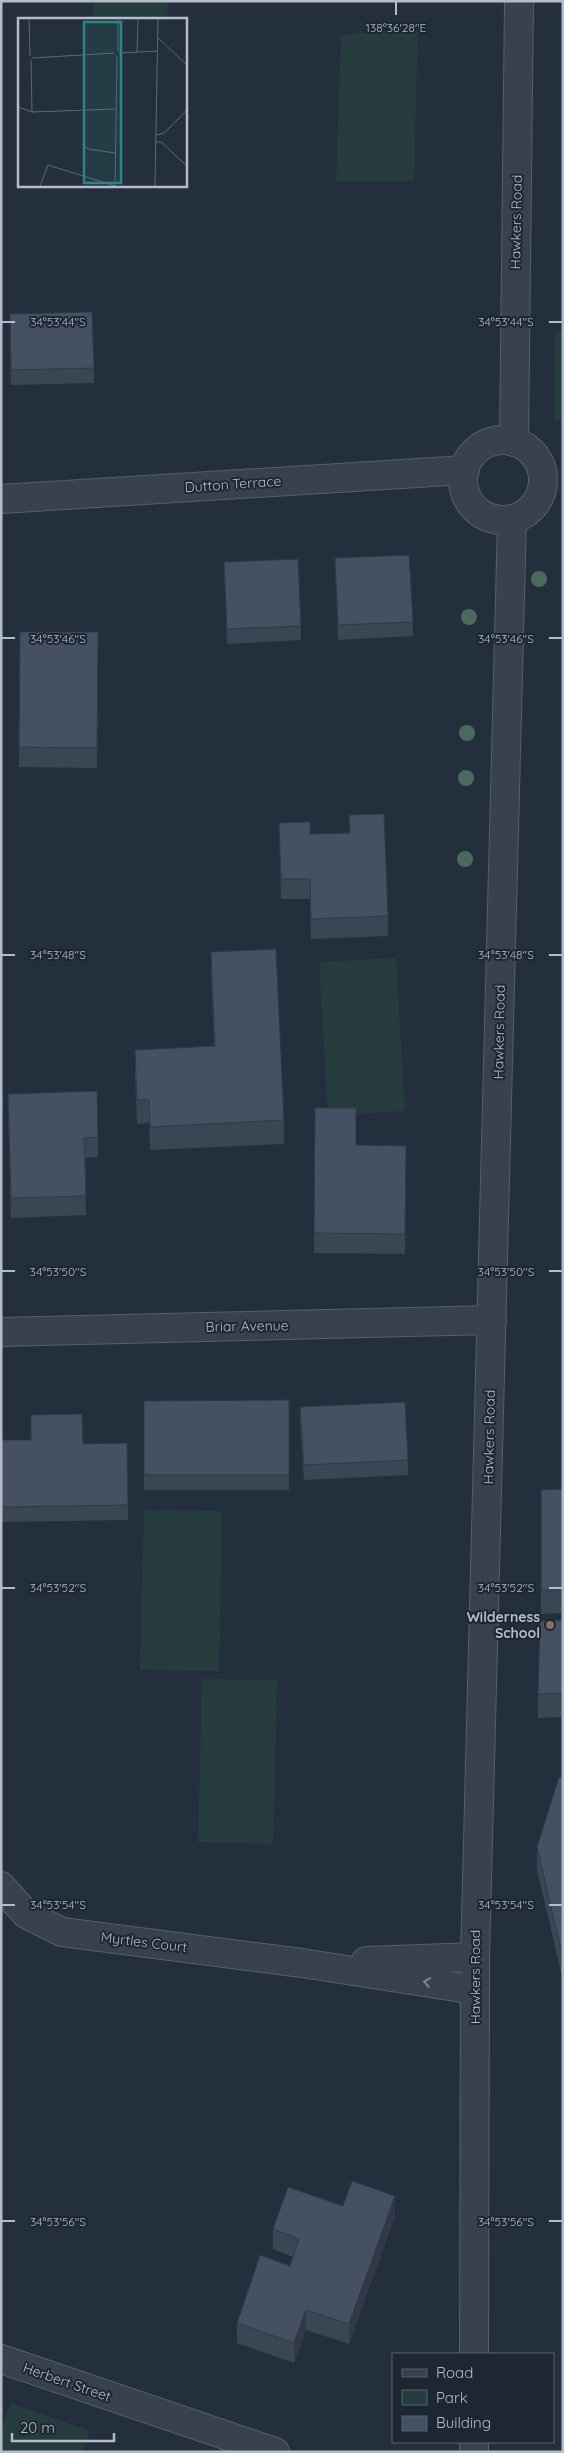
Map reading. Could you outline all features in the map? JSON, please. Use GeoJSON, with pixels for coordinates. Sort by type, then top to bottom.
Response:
{"type":"FeatureCollection","features":[{"type":"Feature","properties":{"kind":"street","name":"Hawkers Road"},"geometry":{"type":"LineString","coordinates":[[514,442],[519,1]]}},
{"type":"Feature","properties":{"kind":"street"},"geometry":{"type":"LineString","coordinates":[[501,440],[514,442],[526,448],[552,470],[534,506],[512,520],[498,520],[485,516],[474,508],[466,496],[463,483],[465,470],[470,458],[478,449],[489,443],[501,440]]}},
{"type":"Feature","properties":{"kind":"street","name":"Dutton Terrace"},"geometry":{"type":"LineString","coordinates":[[1,499],[465,470]]}},
{"type":"Feature","properties":{"kind":"street","name":"Hawkers Road"},"geometry":{"type":"LineString","coordinates":[[474,2353],[476,1990],[474,1957],[512,520]]}},
{"type":"Feature","properties":{"kind":"street","name":"Briar Avenue"},"geometry":{"type":"LineString","coordinates":[[1,1332],[492,1320]]}},
{"type":"Feature","properties":{"kind":"street","name":"Myrtles Court"},"geometry":{"type":"LineString","coordinates":[[1,1886],[26,1914],[62,1932],[302,1963],[476,1990]]}},
{"type":"Feature","properties":{"kind":"street","name":"Myrtles Court"},"geometry":{"type":"LineString","coordinates":[[302,1963],[474,1957]]}},
{"type":"Feature","properties":{"kind":"street","name":"Herbert Street"},"geometry":{"type":"LineString","coordinates":[[1,2359],[275,2452]]}},
{"type":"Feature","properties":{"kind":"green space"},"geometry":{"type":"Polygon","coordinates":[[[93,1],[167,1],[168,18],[94,18],[93,1]]]}},
{"type":"Feature","properties":{"kind":"green space"},"geometry":{"type":"Polygon","coordinates":[[[418,27],[414,181],[336,181],[341,35],[418,27]]]}},
{"type":"Feature","properties":{"kind":"green space"},"geometry":{"type":"Polygon","coordinates":[[[563,331],[563,420],[554,421],[555,332],[563,331]]]}},
{"type":"Feature","properties":{"kind":"green space"},"geometry":{"type":"Polygon","coordinates":[[[396,958],[405,1111],[328,1115],[319,962],[396,958]]]}},
{"type":"Feature","properties":{"kind":"green space"},"geometry":{"type":"Polygon","coordinates":[[[144,1510],[222,1511],[219,1671],[140,1670],[144,1510]]]}},
{"type":"Feature","properties":{"kind":"green space"},"geometry":{"type":"Polygon","coordinates":[[[202,1679],[277,1680],[273,1844],[198,1842],[202,1679]]]}},
{"type":"Feature","properties":{"kind":"green space"},"geometry":{"type":"Polygon","coordinates":[[[11,2403],[90,2431],[82,2452],[1,2452],[1,2430],[11,2403]]]}},
{"type":"Feature","properties":{"kind":"building"},"geometry":{"type":"Polygon","coordinates":[[[92,312],[94,368],[11,370],[10,314],[92,312]]]}},
{"type":"Feature","properties":{"kind":"building"},"geometry":{"type":"Polygon","coordinates":[[[409,555],[413,622],[338,625],[335,558],[409,555]]]}},
{"type":"Feature","properties":{"kind":"building"},"geometry":{"type":"Polygon","coordinates":[[[298,559],[301,626],[227,629],[224,562],[298,559]]]}},
{"type":"Feature","properties":{"kind":"building"},"geometry":{"type":"Polygon","coordinates":[[[20,632],[98,632],[97,748],[19,747],[20,632]]]}},
{"type":"Feature","properties":{"kind":"building"},"geometry":{"type":"Polygon","coordinates":[[[384,814],[388,916],[311,919],[310,879],[281,879],[279,823],[310,822],[310,834],[350,833],[349,815],[384,814]]]}},
{"type":"Feature","properties":{"kind":"building"},"geometry":{"type":"Polygon","coordinates":[[[276,949],[284,1120],[150,1127],[149,1100],[137,1100],[135,1050],[215,1046],[211,952],[276,949]]]}},
{"type":"Feature","properties":{"kind":"building"},"geometry":{"type":"Polygon","coordinates":[[[97,1091],[98,1137],[84,1138],[86,1196],[11,1198],[8,1094],[97,1091]]]}},
{"type":"Feature","properties":{"kind":"building"},"geometry":{"type":"Polygon","coordinates":[[[315,1108],[356,1108],[356,1145],[406,1146],[405,1234],[314,1233],[315,1108]]]}},
{"type":"Feature","properties":{"kind":"building"},"geometry":{"type":"Polygon","coordinates":[[[289,1400],[289,1475],[144,1475],[144,1401],[289,1400]]]}},
{"type":"Feature","properties":{"kind":"building"},"geometry":{"type":"Polygon","coordinates":[[[405,1402],[408,1460],[304,1465],[300,1407],[405,1402]]]}},
{"type":"Feature","properties":{"kind":"building"},"geometry":{"type":"Polygon","coordinates":[[[82,1414],[83,1444],[127,1443],[128,1505],[1,1507],[1,1440],[31,1440],[31,1415],[82,1414]]]}},
{"type":"Feature","properties":{"kind":"building"},"geometry":{"type":"Polygon","coordinates":[[[563,1489],[563,1590],[541,1590],[541,1490],[563,1489]]]}},
{"type":"Feature","properties":{"kind":"building"},"geometry":{"type":"Polygon","coordinates":[[[563,1620],[563,1693],[538,1694],[540,1621],[563,1620]]]}},
{"type":"Feature","properties":{"kind":"building"},"geometry":{"type":"Polygon","coordinates":[[[559,1777],[563,1777],[563,1958],[537,1847],[559,1777]]]}},
{"type":"Feature","properties":{"kind":"building"},"geometry":{"type":"Polygon","coordinates":[[[352,2181],[395,2196],[349,2324],[306,2310],[294,2343],[237,2323],[260,2255],[290,2266],[299,2239],[273,2229],[288,2187],[343,2206],[352,2181]]]}},
{"type":"Feature","properties":{"kind":"place","name":"Wilderness School"},"geometry":{"type":"Point","coordinates":[550,1625]}}]}
